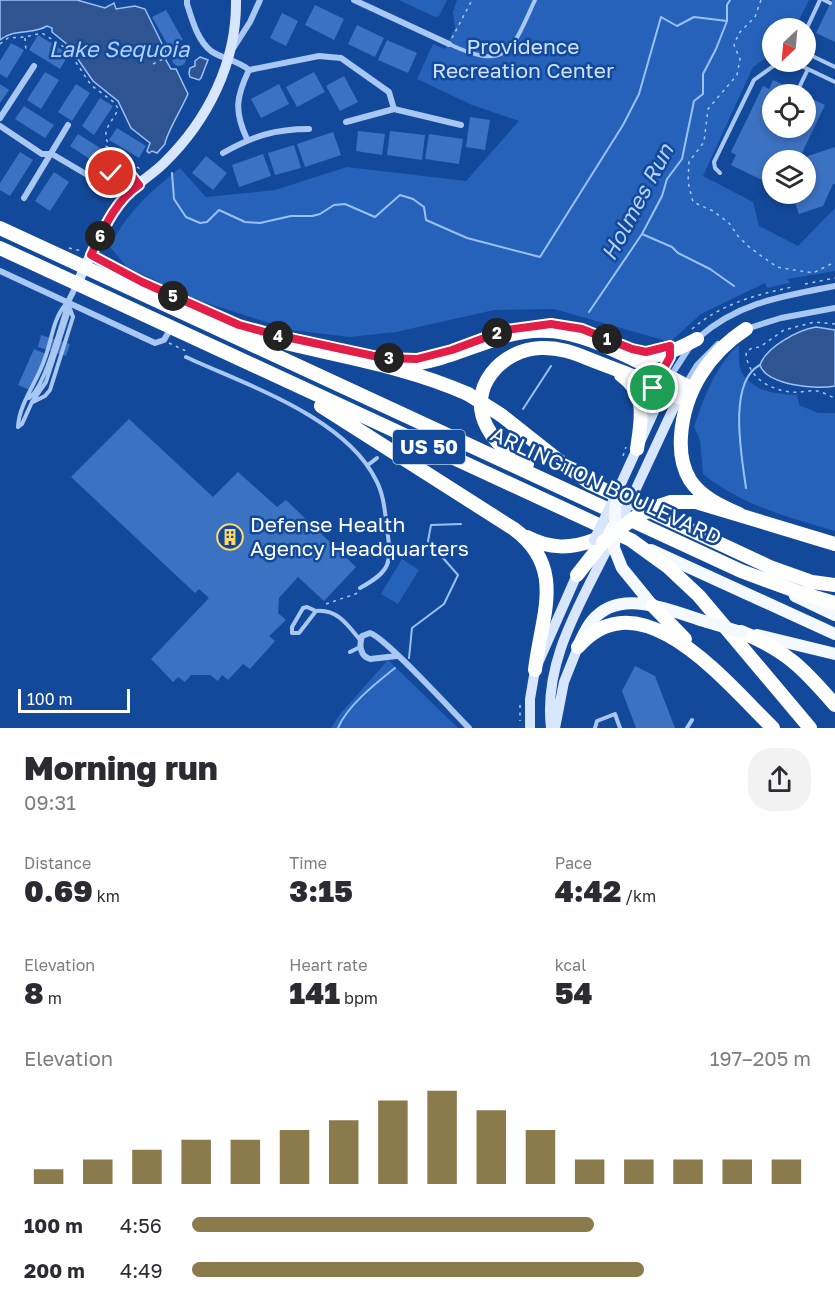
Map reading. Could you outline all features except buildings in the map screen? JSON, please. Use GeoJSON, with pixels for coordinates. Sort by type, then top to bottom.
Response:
{"type":"FeatureCollection","features":[{"type":"Feature","properties":{"kind":"highway","name":"ARLINGTON BOULEVARD"},"geometry":{"type":"LineString","coordinates":[[0,228],[88,261],[177,310],[741,571]]}},
{"type":"Feature","properties":{"kind":"highway","name":"ARLINGTON BOULEVARD"},"geometry":{"type":"LineString","coordinates":[[0,248],[631,540]]}},
{"type":"Feature","properties":{"kind":"highway"},"geometry":{"type":"LineString","coordinates":[[77,284],[85,279],[89,280],[290,372],[329,381]]}},
{"type":"Feature","properties":{"kind":"highway"},"geometry":{"type":"LineString","coordinates":[[177,310],[217,325],[282,343],[383,365],[446,384],[468,394],[501,415],[567,467],[597,487],[770,567],[812,582],[835,585]]}},
{"type":"Feature","properties":{"kind":"highway"},"geometry":{"type":"LineString","coordinates":[[739,514],[716,503],[697,488],[685,469],[681,445],[685,410],[690,393],[721,347],[746,329]]}},
{"type":"Feature","properties":{"kind":"highway"},"geometry":{"type":"LineString","coordinates":[[383,365],[420,364],[526,331],[556,330],[643,357],[670,352],[697,339]]}},
{"type":"Feature","properties":{"kind":"highway"},"geometry":{"type":"LineString","coordinates":[[607,347],[682,391]]}},
{"type":"Feature","properties":{"kind":"highway"},"geometry":{"type":"LineString","coordinates":[[599,505],[576,488],[511,454],[492,435],[486,426],[481,409],[482,395],[489,376],[502,361],[516,353],[539,348],[565,350],[607,366],[667,383]]}},
{"type":"Feature","properties":{"kind":"highway"},"geometry":{"type":"LineString","coordinates":[[607,366],[626,379],[638,393],[641,415],[633,444]]}},
{"type":"Feature","properties":{"kind":"highway"},"geometry":{"type":"LineString","coordinates":[[266,372],[535,542],[559,548],[607,542]]}},
{"type":"Feature","properties":{"kind":"highway"},"geometry":{"type":"LineString","coordinates":[[577,575],[607,542],[634,518],[671,502],[696,502],[835,546]]}},
{"type":"Feature","properties":{"kind":"highway"},"geometry":{"type":"LineString","coordinates":[[522,535],[538,553],[548,583],[535,670]]}},
{"type":"Feature","properties":{"kind":"highway"},"geometry":{"type":"LineString","coordinates":[[631,540],[667,566],[691,588],[812,728]]}},
{"type":"Feature","properties":{"kind":"highway"},"geometry":{"type":"LineString","coordinates":[[741,571],[835,603]]}},
{"type":"Feature","properties":{"kind":"highway"},"geometry":{"type":"LineString","coordinates":[[653,606],[707,664],[773,728]]}},
{"type":"Feature","properties":{"kind":"highway"},"geometry":{"type":"LineString","coordinates":[[578,647],[586,638],[608,626],[633,622],[672,637],[707,664]]}},
{"type":"Feature","properties":{"kind":"highway"},"geometry":{"type":"LineString","coordinates":[[741,632],[770,645],[798,664],[835,705]]}},
{"type":"Feature","properties":{"kind":"main road"},"geometry":{"type":"LineString","coordinates":[[77,284],[114,210],[136,180],[164,164],[192,131],[217,90],[230,56],[236,17],[236,0]]}},
{"type":"Feature","properties":{"kind":"main road"},"geometry":{"type":"LineString","coordinates":[[653,606],[622,568],[607,542],[619,488],[633,444],[667,383]]}},
{"type":"Feature","properties":{"kind":"main road"},"geometry":{"type":"LineString","coordinates":[[553,728],[550,693],[563,640],[607,542],[633,495],[682,391]]}},
{"type":"Feature","properties":{"kind":"main road"},"geometry":{"type":"LineString","coordinates":[[607,542],[619,488]]}},
{"type":"Feature","properties":{"kind":"main road","name":"ARLINGTON BOULEVARD"},"geometry":{"type":"LineString","coordinates":[[631,540],[835,634]]}},
{"type":"Feature","properties":{"kind":"main road","name":"ARLINGTON BOULEVARD"},"geometry":{"type":"LineString","coordinates":[[741,571],[835,615]]}},
{"type":"Feature","properties":{"kind":"main road"},"geometry":{"type":"LineString","coordinates":[[530,728],[530,699],[535,670],[577,575]]}},
{"type":"Feature","properties":{"kind":"main road"},"geometry":{"type":"LineString","coordinates":[[553,728],[564,682],[578,647],[592,621],[607,610],[626,604],[653,606],[741,632],[835,654]]}},
{"type":"Feature","properties":{"kind":"street"},"geometry":{"type":"LineString","coordinates":[[187,0],[198,34],[210,50],[230,56],[249,70]]}},
{"type":"Feature","properties":{"kind":"street"},"geometry":{"type":"LineString","coordinates":[[230,56],[260,0]]}},
{"type":"Feature","properties":{"kind":"street"},"geometry":{"type":"LineString","coordinates":[[354,0],[449,44]]}},
{"type":"Feature","properties":{"kind":"street"},"geometry":{"type":"LineString","coordinates":[[249,70],[319,56],[341,58],[389,92],[394,109]]}},
{"type":"Feature","properties":{"kind":"street"},"geometry":{"type":"LineString","coordinates":[[0,118],[34,66]]}},
{"type":"Feature","properties":{"kind":"street"},"geometry":{"type":"LineString","coordinates":[[247,139],[238,120],[238,98],[249,70]]}},
{"type":"Feature","properties":{"kind":"street"},"geometry":{"type":"LineString","coordinates":[[346,122],[394,109],[461,125]]}},
{"type":"Feature","properties":{"kind":"street"},"geometry":{"type":"LineString","coordinates":[[0,126],[42,154],[52,154],[96,180],[105,178],[120,169],[128,171],[136,180]]}},
{"type":"Feature","properties":{"kind":"street"},"geometry":{"type":"LineString","coordinates":[[24,198],[68,126]]}},
{"type":"Feature","properties":{"kind":"street"},"geometry":{"type":"LineString","coordinates":[[223,153],[247,139],[285,129],[309,129]]}},
{"type":"Feature","properties":{"kind":"street"},"geometry":{"type":"LineString","coordinates":[[0,271],[157,343],[164,339],[171,327]]}},
{"type":"Feature","properties":{"kind":"street"},"geometry":{"type":"LineString","coordinates":[[68,303],[77,284]]}},
{"type":"Feature","properties":{"kind":"street"},"geometry":{"type":"LineString","coordinates":[[667,383],[680,359],[697,339],[716,323],[746,307],[776,298],[835,286]]}},
{"type":"Feature","properties":{"kind":"street"},"geometry":{"type":"LineString","coordinates":[[682,391],[697,364],[723,340],[746,329],[781,318],[835,308]]}},
{"type":"Feature","properties":{"kind":"street"},"geometry":{"type":"LineString","coordinates":[[397,656],[370,659],[362,654],[360,644],[365,633],[374,634],[397,656],[469,728]]}},
{"type":"Feature","properties":{"kind":"lane"},"geometry":{"type":"LineString","coordinates":[[449,44],[482,57],[496,57],[506,52],[514,42],[535,0]]}},
{"type":"Feature","properties":{"kind":"lane"},"geometry":{"type":"LineString","coordinates":[[812,18],[822,0],[830,3]]}},
{"type":"Feature","properties":{"kind":"lane"},"geometry":{"type":"LineString","coordinates":[[816,58],[835,67]]}},
{"type":"Feature","properties":{"kind":"lane"},"geometry":{"type":"LineString","coordinates":[[720,173],[715,168],[714,162],[754,80],[766,72]]}},
{"type":"Feature","properties":{"kind":"lane"},"geometry":{"type":"LineString","coordinates":[[814,72],[835,82]]}},
{"type":"Feature","properties":{"kind":"lane"},"geometry":{"type":"LineString","coordinates":[[68,303],[68,314],[46,382],[32,402],[22,424],[18,427],[19,416],[27,399],[33,395],[46,370],[68,303]]}},
{"type":"Feature","properties":{"kind":"lane"},"geometry":{"type":"LineString","coordinates":[[32,402],[45,396],[50,390],[73,317],[68,303]]}},
{"type":"Feature","properties":{"kind":"lane"},"geometry":{"type":"LineString","coordinates":[[186,357],[297,408],[336,433],[368,465],[382,494],[390,552],[384,571],[362,587]]}},
{"type":"Feature","properties":{"kind":"lane"},"geometry":{"type":"LineString","coordinates":[[368,465],[377,458]]}},
{"type":"Feature","properties":{"kind":"lane"},"geometry":{"type":"LineString","coordinates":[[316,611],[299,633],[292,633],[292,627],[303,608],[333,612],[349,626],[360,644],[350,652]]}},
{"type":"Feature","properties":{"kind":"lane"},"geometry":{"type":"LineString","coordinates":[[595,728],[597,721],[615,714],[620,728]]}},
{"type":"Feature","properties":{"kind":"lane"},"geometry":{"type":"LineString","coordinates":[[687,728],[692,720]]}},
{"type":"Feature","properties":{"kind":"path"},"geometry":{"type":"LineString","coordinates":[[449,44],[472,0]]}},
{"type":"Feature","properties":{"kind":"path"},"geometry":{"type":"LineString","coordinates":[[761,0],[755,17],[739,33],[734,45],[740,59],[737,75],[708,109],[704,142],[689,162],[688,182],[693,202],[713,211],[729,223],[749,248],[777,267],[813,273],[835,262]]}},
{"type":"Feature","properties":{"kind":"path"},"geometry":{"type":"LineString","coordinates":[[0,44],[8,38],[42,33],[66,49],[91,85],[115,103],[118,109],[105,130],[108,143],[106,146],[142,171],[136,180]]}},
{"type":"Feature","properties":{"kind":"path"},"geometry":{"type":"LineString","coordinates":[[25,37],[26,51]]}},
{"type":"Feature","properties":{"kind":"path"},"geometry":{"type":"LineString","coordinates":[[153,64],[169,56]]}},
{"type":"Feature","properties":{"kind":"path"},"geometry":{"type":"LineString","coordinates":[[77,249],[88,261],[124,273]]}},
{"type":"Feature","properties":{"kind":"path"},"geometry":{"type":"LineString","coordinates":[[215,315],[231,322]]}},
{"type":"Feature","properties":{"kind":"path"},"geometry":{"type":"LineString","coordinates":[[835,324],[815,322],[784,330],[760,347],[746,352],[746,361],[754,375],[770,387],[792,392],[818,391],[835,398]]}},
{"type":"Feature","properties":{"kind":"path"},"geometry":{"type":"LineString","coordinates":[[176,346],[187,351]]}},
{"type":"Feature","properties":{"kind":"path"},"geometry":{"type":"LineString","coordinates":[[621,460],[633,444]]}},
{"type":"Feature","properties":{"kind":"path"},"geometry":{"type":"LineString","coordinates":[[324,610],[326,604],[359,592],[362,587]]}},
{"type":"Feature","properties":{"kind":"path"},"geometry":{"type":"LineString","coordinates":[[521,698],[521,728]]}},
{"type":"Feature","properties":{"kind":"green space"},"geometry":{"type":"Polygon","coordinates":[[[399,0],[447,0],[439,16],[435,17],[399,0]]]}},
{"type":"Feature","properties":{"kind":"green space","name":"Providence Recreation Center"},"geometry":{"type":"Polygon","coordinates":[[[457,0],[809,0],[800,18],[762,18],[762,61],[753,67],[703,176],[753,202],[759,226],[798,246],[835,208],[835,271],[787,279],[790,283],[767,288],[765,283],[701,314],[670,342],[554,309],[494,310],[396,332],[350,337],[291,330],[194,299],[127,267],[110,247],[124,223],[140,203],[180,168],[206,197],[275,190],[347,167],[466,181],[519,121],[472,105],[417,79],[433,44],[445,49],[455,28],[453,12],[457,0]]]}},
{"type":"Feature","properties":{"kind":"green space"},"geometry":{"type":"Polygon","coordinates":[[[739,345],[742,373],[753,384],[774,393],[797,395],[799,405],[818,413],[835,413],[835,531],[749,502],[703,474],[700,440],[694,427],[706,393],[717,371],[739,345]]]}},
{"type":"Feature","properties":{"kind":"green space"},"geometry":{"type":"Polygon","coordinates":[[[402,559],[419,570],[398,604],[381,594],[402,559]]]}},
{"type":"Feature","properties":{"kind":"green space"},"geometry":{"type":"Polygon","coordinates":[[[388,660],[458,728],[331,728],[340,714],[388,660]]]}},
{"type":"Feature","properties":{"kind":"water","name":"Lake Sequoia"},"geometry":{"type":"Polygon","coordinates":[[[0,0],[77,0],[105,8],[114,3],[116,9],[135,6],[145,9],[167,54],[166,60],[171,69],[176,69],[188,94],[165,144],[157,153],[147,151],[150,143],[131,128],[118,101],[93,81],[74,50],[52,32],[52,28],[47,26],[42,29],[11,34],[0,40],[0,0]]]}},
{"type":"Feature","properties":{"kind":"water"},"geometry":{"type":"Polygon","coordinates":[[[200,57],[208,60],[199,80],[190,77],[189,73],[190,68],[195,66],[195,61],[200,57]]]}},
{"type":"Feature","properties":{"kind":"water"},"geometry":{"type":"Polygon","coordinates":[[[816,327],[835,330],[835,386],[816,387],[793,384],[781,381],[764,372],[760,365],[769,352],[792,336],[816,327]]]}},
{"type":"Feature","properties":{"kind":"waterway","name":"Holmes Run"},"geometry":{"type":"LineString","coordinates":[[589,312],[642,234],[662,196],[667,179],[682,159],[694,101],[703,94],[703,74],[727,21],[727,5],[730,0]]}},
{"type":"Feature","properties":{"kind":"waterway"},"geometry":{"type":"LineString","coordinates":[[172,173],[174,199],[186,217],[200,223],[207,222],[219,210],[245,222],[260,223],[291,216],[312,216],[334,205],[345,204],[375,217],[400,195],[413,199],[424,207],[426,220],[467,238],[540,257],[623,125],[639,94],[661,17],[677,26],[694,17],[727,21]]}},
{"type":"Feature","properties":{"kind":"waterway"},"geometry":{"type":"LineString","coordinates":[[642,234],[672,247],[678,253],[710,269],[734,286]]}},
{"type":"Feature","properties":{"kind":"waterway"},"geometry":{"type":"LineString","coordinates":[[746,488],[740,440],[740,403],[743,387],[750,374],[760,365]]}},
{"type":"Feature","properties":{"kind":"waterway","name":"Holmes Run"},"geometry":{"type":"LineString","coordinates":[[523,409],[551,366]]}},
{"type":"Feature","properties":{"kind":"waterway","name":"Holmes Run"},"geometry":{"type":"LineString","coordinates":[[409,658],[412,628],[444,604],[458,575],[428,541],[431,525],[461,524]]}},
{"type":"Feature","properties":{"kind":"waterway","name":"Holmes Run"},"geometry":{"type":"LineString","coordinates":[[338,728],[355,703],[395,668]]}},
{"type":"Feature","properties":{"kind":"place","name":"Defense Health Agency Headquarters"},"geometry":{"type":"Point","coordinates":[230,537]}},
{"type":"Feature","properties":{"kind":"route"},"geometry":{"type":"LineString","coordinates":[[111,173],[120,169],[128,171],[139,185],[123,198],[114,210],[91,255],[142,282],[239,325],[308,342],[402,360],[432,356],[506,330],[551,324],[569,326],[646,352],[670,346],[670,357],[653,388]]}}]}
